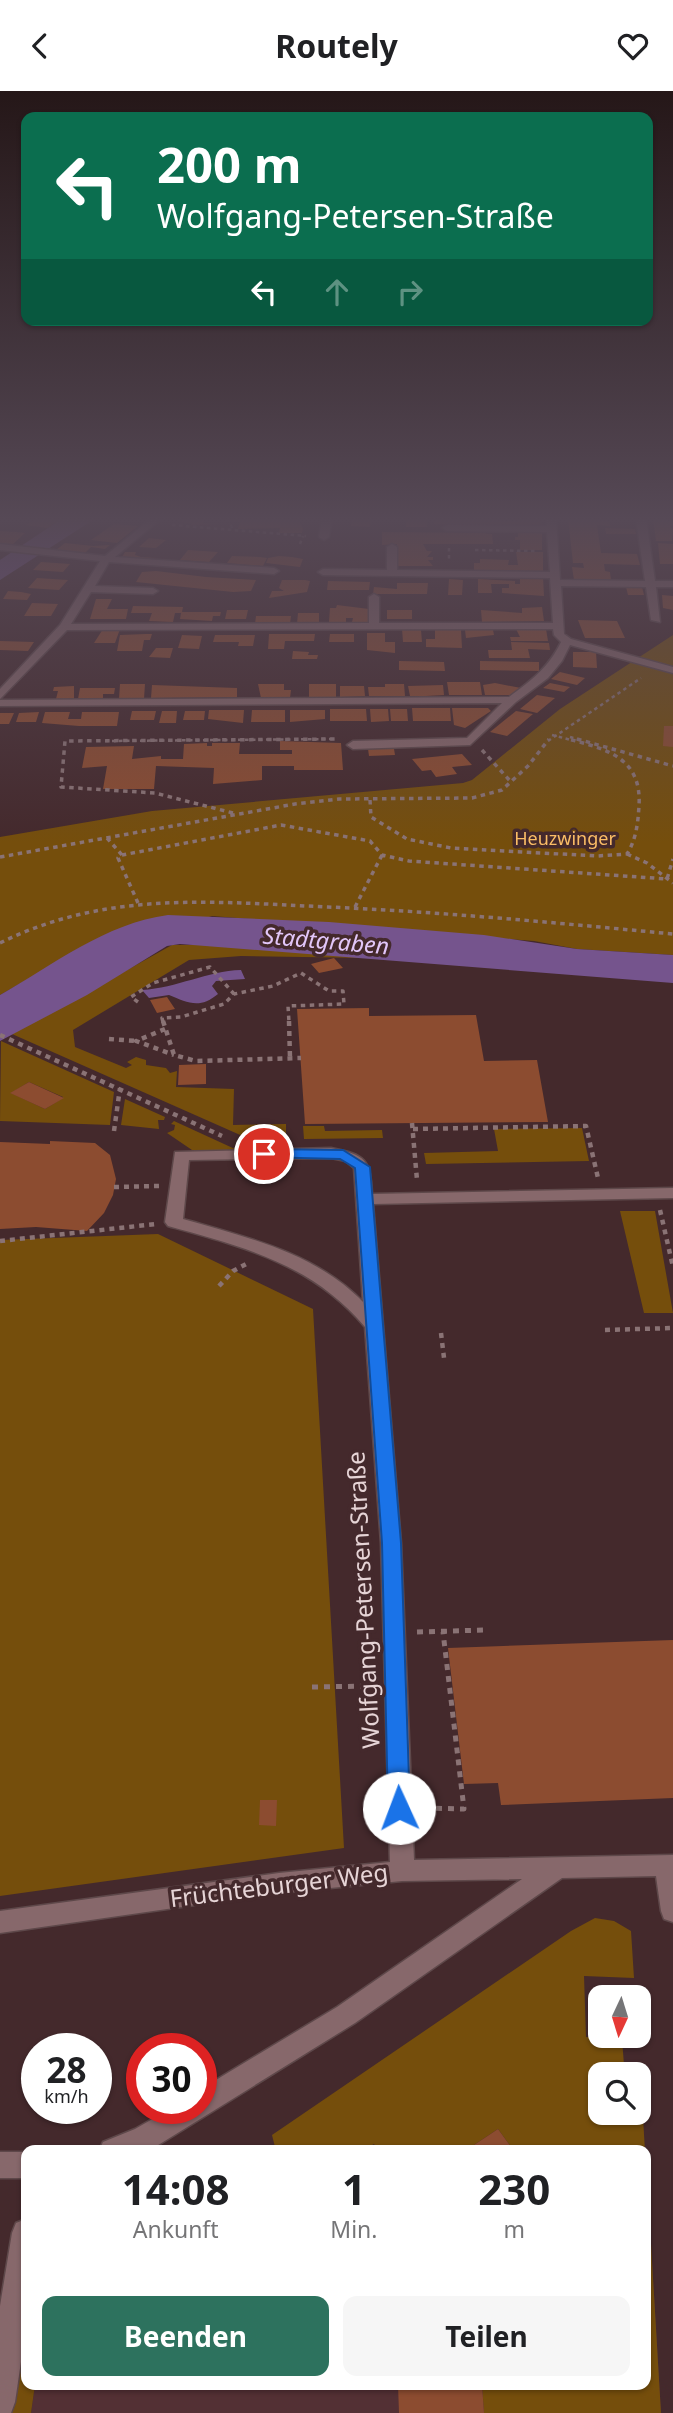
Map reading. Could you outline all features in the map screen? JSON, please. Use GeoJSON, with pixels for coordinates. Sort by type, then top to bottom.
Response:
{"type":"FeatureCollection","features":[{"type":"Feature","properties":{"kind":"street"},"geometry":{"type":"LineString","coordinates":[[0,696],[64,627],[491,626]]}},
{"type":"Feature","properties":{"kind":"street"},"geometry":{"type":"LineString","coordinates":[[557,626],[559,635],[567,641],[673,670]]}},
{"type":"Feature","properties":{"kind":"street"},"geometry":{"type":"LineString","coordinates":[[352,745],[470,741],[512,700],[544,676],[557,661],[567,641]]}},
{"type":"Feature","properties":{"kind":"street"},"geometry":{"type":"LineString","coordinates":[[0,703],[512,700]]}},
{"type":"Feature","properties":{"kind":"street","name":"Wolfgang-Petersen-Straße"},"geometry":{"type":"LineString","coordinates":[[174,1222],[181,1155],[331,1153],[351,1157],[362,1167],[367,1199],[391,1543],[402,1871]]}},
{"type":"Feature","properties":{"kind":"street"},"geometry":{"type":"LineString","coordinates":[[367,1199],[602,1197],[664,1193]]}},
{"type":"Feature","properties":{"kind":"street"},"geometry":{"type":"LineString","coordinates":[[174,1222],[271,1251],[328,1281],[363,1310],[374,1326]]}},
{"type":"Feature","properties":{"kind":"street"},"geometry":{"type":"LineString","coordinates":[[670,1865],[673,1911]]}},
{"type":"Feature","properties":{"kind":"street","name":"Früchteburger Weg"},"geometry":{"type":"LineString","coordinates":[[0,1922],[279,1883],[402,1871],[670,1865]]}},
{"type":"Feature","properties":{"kind":"street"},"geometry":{"type":"LineString","coordinates":[[217,2094],[346,2015],[558,1867]]}},
{"type":"Feature","properties":{"kind":"street"},"geometry":{"type":"LineString","coordinates":[[129,2145],[170,2124]]}},
{"type":"Feature","properties":{"kind":"street"},"geometry":{"type":"LineString","coordinates":[[0,2402],[21,2266]]}},
{"type":"Feature","properties":{"kind":"path"},"geometry":{"type":"LineString","coordinates":[[0,857],[339,799],[472,797],[495,792],[512,783],[552,735],[643,676]]}},
{"type":"Feature","properties":{"kind":"path"},"geometry":{"type":"LineString","coordinates":[[552,735],[579,738],[673,766]]}},
{"type":"Feature","properties":{"kind":"path"},"geometry":{"type":"LineString","coordinates":[[552,735],[614,754],[631,766],[641,797],[627,854]]}},
{"type":"Feature","properties":{"kind":"path"},"geometry":{"type":"LineString","coordinates":[[237,815],[155,793],[90,791],[61,787],[65,741],[332,737],[352,745]]}},
{"type":"Feature","properties":{"kind":"path"},"geometry":{"type":"LineString","coordinates":[[470,741],[512,783]]}},
{"type":"Feature","properties":{"kind":"path"},"geometry":{"type":"LineString","coordinates":[[370,800],[371,817],[397,835],[413,841],[472,850],[528,854],[627,854],[647,863],[673,883]]}},
{"type":"Feature","properties":{"kind":"path"},"geometry":{"type":"LineString","coordinates":[[138,903],[117,857],[281,825],[370,841],[382,855],[409,861],[667,879]]}},
{"type":"Feature","properties":{"kind":"path"},"geometry":{"type":"LineString","coordinates":[[107,838],[122,855]]}},
{"type":"Feature","properties":{"kind":"path"},"geometry":{"type":"LineString","coordinates":[[355,907],[382,855]]}},
{"type":"Feature","properties":{"kind":"path"},"geometry":{"type":"LineString","coordinates":[[667,879],[673,859]]}},
{"type":"Feature","properties":{"kind":"path"},"geometry":{"type":"LineString","coordinates":[[0,943],[24,931],[83,913],[138,903],[203,900],[443,912],[673,934]]}},
{"type":"Feature","properties":{"kind":"path"},"geometry":{"type":"LineString","coordinates":[[138,1002],[131,997],[153,983],[210,967],[234,995]]}},
{"type":"Feature","properties":{"kind":"path"},"geometry":{"type":"LineString","coordinates":[[174,1055],[162,1019],[181,1017],[224,1004],[234,995],[273,986],[310,968]]}},
{"type":"Feature","properties":{"kind":"path"},"geometry":{"type":"LineString","coordinates":[[290,1058],[288,1006],[345,1004],[343,991],[330,991],[301,973]]}},
{"type":"Feature","properties":{"kind":"path"},"geometry":{"type":"LineString","coordinates":[[136,1041],[166,1029]]}},
{"type":"Feature","properties":{"kind":"path"},"geometry":{"type":"LineString","coordinates":[[0,1035],[264,1154]]}},
{"type":"Feature","properties":{"kind":"path"},"geometry":{"type":"LineString","coordinates":[[109,1039],[136,1041],[196,1061],[300,1058]]}},
{"type":"Feature","properties":{"kind":"path"},"geometry":{"type":"LineString","coordinates":[[114,1131],[120,1088]]}},
{"type":"Feature","properties":{"kind":"path"},"geometry":{"type":"LineString","coordinates":[[416,1163],[412,1126],[586,1126],[602,1197]]}},
{"type":"Feature","properties":{"kind":"path"},"geometry":{"type":"LineString","coordinates":[[114,1187],[177,1186]]}},
{"type":"Feature","properties":{"kind":"path"},"geometry":{"type":"LineString","coordinates":[[664,1193],[673,1267]]}},
{"type":"Feature","properties":{"kind":"path"},"geometry":{"type":"LineString","coordinates":[[0,1241],[94,1233],[174,1222]]}},
{"type":"Feature","properties":{"kind":"path"},"geometry":{"type":"LineString","coordinates":[[219,1286],[233,1271],[271,1251]]}},
{"type":"Feature","properties":{"kind":"path"},"geometry":{"type":"LineString","coordinates":[[605,1330],[673,1328]]}},
{"type":"Feature","properties":{"kind":"path"},"geometry":{"type":"LineString","coordinates":[[441,1333],[444,1357]]}},
{"type":"Feature","properties":{"kind":"path"},"geometry":{"type":"LineString","coordinates":[[394,1633],[486,1630]]}},
{"type":"Feature","properties":{"kind":"path"},"geometry":{"type":"LineString","coordinates":[[399,1808],[464,1808],[443,1632]]}},
{"type":"Feature","properties":{"kind":"path"},"geometry":{"type":"LineString","coordinates":[[312,1687],[396,1686]]}},
{"type":"Feature","properties":{"kind":"shaded area"},"geometry":{"type":"Polygon","coordinates":[[[651,2244],[661,2413],[31,2413],[34,2390],[651,2390],[651,2244]]]}},
{"type":"Feature","properties":{"kind":"green space","name":"Heuzwinger"},"geometry":{"type":"Polygon","coordinates":[[[673,635],[673,955],[577,949],[534,941],[212,916],[37,974],[0,995],[0,837],[152,811],[463,783],[472,780],[560,709],[673,635]]]}},
{"type":"Feature","properties":{"kind":"green space"},"geometry":{"type":"Polygon","coordinates":[[[172,945],[216,945],[368,958],[241,956],[189,960],[73,1030],[75,1047],[126,1068],[132,1065],[127,1062],[136,1057],[146,1060],[146,1065],[166,1068],[170,1073],[177,1071],[176,1087],[234,1089],[233,1125],[286,1124],[286,1139],[247,1138],[12,1034],[172,945]]]}},
{"type":"Feature","properties":{"kind":"green space"},"geometry":{"type":"Polygon","coordinates":[[[1,1041],[114,1092],[110,1125],[0,1121],[1,1041]],[[29,1082],[11,1093],[45,1109],[63,1097],[29,1082]]]}},
{"type":"Feature","properties":{"kind":"green space"},"geometry":{"type":"Polygon","coordinates":[[[125,1099],[165,1117],[164,1120],[158,1120],[159,1129],[121,1125],[125,1099]]]}},
{"type":"Feature","properties":{"kind":"green space"},"geometry":{"type":"Polygon","coordinates":[[[174,1121],[235,1150],[192,1150],[167,1133],[174,1130],[175,1125],[171,1124],[174,1121]]]}},
{"type":"Feature","properties":{"kind":"green space"},"geometry":{"type":"Polygon","coordinates":[[[303,1126],[324,1126],[325,1131],[382,1130],[383,1138],[304,1139],[303,1126]]]}},
{"type":"Feature","properties":{"kind":"green space"},"geometry":{"type":"Polygon","coordinates":[[[582,1128],[589,1161],[426,1164],[424,1153],[498,1151],[494,1129],[582,1128]]]}},
{"type":"Feature","properties":{"kind":"green space"},"geometry":{"type":"Polygon","coordinates":[[[620,1211],[655,1211],[673,1313],[644,1313],[620,1211]]]}},
{"type":"Feature","properties":{"kind":"green space"},"geometry":{"type":"Polygon","coordinates":[[[158,1234],[313,1309],[344,1848],[0,1896],[0,1240],[158,1234]]]}},
{"type":"Feature","properties":{"kind":"green space"},"geometry":{"type":"Polygon","coordinates":[[[595,1918],[614,1921],[631,1931],[634,1978],[584,1976],[588,2048],[623,2048],[624,2062],[588,2062],[588,2125],[643,2125],[645,2145],[510,2145],[498,2129],[474,2145],[274,2145],[272,2135],[571,1931],[595,1918]]]}},
{"type":"Feature","properties":{"kind":"green space"},"geometry":{"type":"Polygon","coordinates":[[[651,2244],[661,2413],[484,2413],[482,2390],[651,2390],[651,2244]]]}},
{"type":"Feature","properties":{"kind":"green space"},"geometry":{"type":"Polygon","coordinates":[[[21,2342],[21,2390],[34,2390],[31,2413],[11,2413],[21,2342]]]}},
{"type":"Feature","properties":{"kind":"water","name":"Stadtgraben"},"geometry":{"type":"Polygon","coordinates":[[[168,915],[329,922],[484,935],[577,949],[673,955],[673,983],[180,944],[167,946],[87,995],[0,1041],[0,995],[102,936],[145,920],[168,915]]]}},
{"type":"Feature","properties":{"kind":"water"},"geometry":{"type":"Polygon","coordinates":[[[241,970],[245,979],[216,981],[212,986],[218,994],[205,1002],[187,1002],[169,995],[149,998],[142,990],[216,973],[241,970]]]}},
{"type":"Feature","properties":{"kind":"building"},"geometry":{"type":"Polygon","coordinates":[[[580,626],[620,626],[625,638],[585,638],[580,626]]]}},
{"type":"Feature","properties":{"kind":"building"},"geometry":{"type":"Polygon","coordinates":[[[103,629],[120,629],[115,643],[94,643],[103,629]]]}},
{"type":"Feature","properties":{"kind":"building"},"geometry":{"type":"Polygon","coordinates":[[[402,629],[421,630],[422,642],[403,642],[402,629]]]}},
{"type":"Feature","properties":{"kind":"building"},"geometry":{"type":"Polygon","coordinates":[[[516,629],[546,629],[548,641],[511,641],[510,637],[520,637],[516,629]]]}},
{"type":"Feature","properties":{"kind":"building"},"geometry":{"type":"Polygon","coordinates":[[[435,630],[461,630],[462,648],[426,647],[426,639],[435,639],[435,630]]]}},
{"type":"Feature","properties":{"kind":"building"},"geometry":{"type":"Polygon","coordinates":[[[465,630],[493,630],[494,635],[466,638],[465,630]]]}},
{"type":"Feature","properties":{"kind":"building"},"geometry":{"type":"Polygon","coordinates":[[[367,633],[385,633],[385,642],[395,642],[395,653],[367,650],[367,633]]]}},
{"type":"Feature","properties":{"kind":"building"},"geometry":{"type":"Polygon","coordinates":[[[152,634],[150,640],[144,640],[142,651],[117,651],[120,635],[152,634]]]}},
{"type":"Feature","properties":{"kind":"building"},"geometry":{"type":"Polygon","coordinates":[[[269,634],[315,634],[314,641],[285,641],[284,649],[268,649],[269,634]]]}},
{"type":"Feature","properties":{"kind":"building"},"geometry":{"type":"Polygon","coordinates":[[[330,634],[354,634],[354,642],[329,642],[330,634]]]}},
{"type":"Feature","properties":{"kind":"building"},"geometry":{"type":"Polygon","coordinates":[[[182,635],[202,636],[199,649],[178,648],[182,635]]]}},
{"type":"Feature","properties":{"kind":"building"},"geometry":{"type":"Polygon","coordinates":[[[215,635],[255,635],[253,646],[238,646],[239,642],[213,642],[215,635]]]}},
{"type":"Feature","properties":{"kind":"building"},"geometry":{"type":"Polygon","coordinates":[[[0,641],[34,642],[28,651],[0,650],[0,641]]]}},
{"type":"Feature","properties":{"kind":"building"},"geometry":{"type":"Polygon","coordinates":[[[511,642],[549,643],[550,650],[528,649],[530,658],[489,658],[488,650],[512,650],[511,642]]]}},
{"type":"Feature","properties":{"kind":"building"},"geometry":{"type":"Polygon","coordinates":[[[156,648],[173,648],[170,658],[149,657],[156,648]]]}},
{"type":"Feature","properties":{"kind":"building"},"geometry":{"type":"Polygon","coordinates":[[[293,651],[318,655],[317,659],[292,659],[293,651]]]}},
{"type":"Feature","properties":{"kind":"building"},"geometry":{"type":"Polygon","coordinates":[[[573,652],[596,652],[597,668],[573,667],[573,652]]]}},
{"type":"Feature","properties":{"kind":"building"},"geometry":{"type":"Polygon","coordinates":[[[399,661],[444,662],[445,671],[399,670],[399,661]]]}},
{"type":"Feature","properties":{"kind":"building"},"geometry":{"type":"Polygon","coordinates":[[[480,661],[539,662],[539,671],[480,670],[480,661]]]}},
{"type":"Feature","properties":{"kind":"building"},"geometry":{"type":"Polygon","coordinates":[[[560,672],[585,678],[577,685],[551,679],[560,672]]]}},
{"type":"Feature","properties":{"kind":"building"},"geometry":{"type":"Polygon","coordinates":[[[447,682],[480,682],[482,695],[449,695],[447,682]]]}},
{"type":"Feature","properties":{"kind":"building"},"geometry":{"type":"Polygon","coordinates":[[[495,683],[521,688],[511,695],[485,695],[483,685],[495,683]]]}},
{"type":"Feature","properties":{"kind":"building"},"geometry":{"type":"Polygon","coordinates":[[[550,683],[570,687],[564,692],[543,688],[550,683]]]}},
{"type":"Feature","properties":{"kind":"building"},"geometry":{"type":"Polygon","coordinates":[[[120,684],[145,684],[144,699],[119,699],[120,684]]]}},
{"type":"Feature","properties":{"kind":"building"},"geometry":{"type":"Polygon","coordinates":[[[258,684],[284,684],[284,690],[291,690],[290,698],[261,698],[258,684]]]}},
{"type":"Feature","properties":{"kind":"building"},"geometry":{"type":"Polygon","coordinates":[[[309,684],[336,684],[336,697],[309,697],[309,684]]]}},
{"type":"Feature","properties":{"kind":"building"},"geometry":{"type":"Polygon","coordinates":[[[385,684],[404,684],[405,696],[369,696],[368,687],[385,687],[385,684]]]}},
{"type":"Feature","properties":{"kind":"building"},"geometry":{"type":"Polygon","coordinates":[[[152,685],[237,688],[237,697],[151,698],[152,685]]]}},
{"type":"Feature","properties":{"kind":"building"},"geometry":{"type":"Polygon","coordinates":[[[443,685],[444,695],[426,696],[410,696],[408,686],[443,685]]]}},
{"type":"Feature","properties":{"kind":"building"},"geometry":{"type":"Polygon","coordinates":[[[74,686],[74,699],[56,699],[58,691],[53,691],[54,687],[74,686]]]}},
{"type":"Feature","properties":{"kind":"building"},"geometry":{"type":"Polygon","coordinates":[[[340,686],[364,686],[365,696],[340,697],[340,686]]]}},
{"type":"Feature","properties":{"kind":"building"},"geometry":{"type":"Polygon","coordinates":[[[80,688],[115,688],[114,694],[103,694],[103,699],[78,699],[80,688]]]}},
{"type":"Feature","properties":{"kind":"building"},"geometry":{"type":"Polygon","coordinates":[[[537,695],[555,698],[537,713],[520,709],[537,695]]]}},
{"type":"Feature","properties":{"kind":"building"},"geometry":{"type":"Polygon","coordinates":[[[412,708],[450,708],[451,721],[413,721],[412,708]]]}},
{"type":"Feature","properties":{"kind":"building"},"geometry":{"type":"Polygon","coordinates":[[[452,708],[488,708],[491,711],[465,728],[454,725],[452,708]]]}},
{"type":"Feature","properties":{"kind":"building"},"geometry":{"type":"Polygon","coordinates":[[[330,709],[366,709],[367,721],[330,721],[330,709]]]}},
{"type":"Feature","properties":{"kind":"building"},"geometry":{"type":"Polygon","coordinates":[[[370,709],[388,709],[389,721],[371,722],[370,709]]]}},
{"type":"Feature","properties":{"kind":"building"},"geometry":{"type":"Polygon","coordinates":[[[390,709],[407,709],[408,721],[391,721],[390,709]]]}},
{"type":"Feature","properties":{"kind":"building"},"geometry":{"type":"Polygon","coordinates":[[[209,710],[244,710],[243,723],[208,719],[209,710]]]}},
{"type":"Feature","properties":{"kind":"building"},"geometry":{"type":"Polygon","coordinates":[[[252,710],[285,710],[285,722],[251,722],[252,710]]]}},
{"type":"Feature","properties":{"kind":"building"},"geometry":{"type":"Polygon","coordinates":[[[290,710],[325,710],[325,719],[290,722],[290,710]]]}},
{"type":"Feature","properties":{"kind":"building"},"geometry":{"type":"Polygon","coordinates":[[[132,711],[156,711],[154,720],[130,720],[132,711]]]}},
{"type":"Feature","properties":{"kind":"building"},"geometry":{"type":"Polygon","coordinates":[[[162,711],[177,711],[176,723],[159,723],[162,711]]]}},
{"type":"Feature","properties":{"kind":"building"},"geometry":{"type":"Polygon","coordinates":[[[185,711],[205,711],[204,720],[183,720],[185,711]]]}},
{"type":"Feature","properties":{"kind":"building"},"geometry":{"type":"Polygon","coordinates":[[[516,711],[533,714],[507,736],[490,732],[516,711]]]}},
{"type":"Feature","properties":{"kind":"building"},"geometry":{"type":"Polygon","coordinates":[[[39,712],[36,722],[16,722],[19,713],[39,712]]]}},
{"type":"Feature","properties":{"kind":"building"},"geometry":{"type":"Polygon","coordinates":[[[45,712],[70,712],[68,719],[81,719],[82,712],[119,712],[117,726],[79,726],[42,723],[45,712]]]}},
{"type":"Feature","properties":{"kind":"building"},"geometry":{"type":"Polygon","coordinates":[[[0,713],[14,713],[9,724],[0,724],[0,713]]]}},
{"type":"Feature","properties":{"kind":"building"},"geometry":{"type":"Polygon","coordinates":[[[664,726],[673,726],[673,747],[663,746],[664,726]]]}},
{"type":"Feature","properties":{"kind":"building"},"geometry":{"type":"Polygon","coordinates":[[[280,741],[341,743],[343,770],[294,770],[294,766],[262,766],[262,780],[213,784],[214,768],[156,766],[154,789],[103,789],[107,766],[82,768],[86,747],[134,746],[132,759],[161,756],[161,759],[183,759],[184,744],[207,743],[207,746],[212,746],[212,743],[240,743],[239,754],[292,754],[292,750],[280,750],[280,741]]]}},
{"type":"Feature","properties":{"kind":"building"},"geometry":{"type":"Polygon","coordinates":[[[368,749],[394,749],[395,755],[369,756],[368,749]]]}},
{"type":"Feature","properties":{"kind":"building"},"geometry":{"type":"Polygon","coordinates":[[[462,754],[472,765],[452,767],[457,774],[436,777],[431,770],[422,771],[412,759],[462,754]]]}},
{"type":"Feature","properties":{"kind":"building"},"geometry":{"type":"Polygon","coordinates":[[[334,958],[343,968],[319,973],[311,964],[334,958]]]}},
{"type":"Feature","properties":{"kind":"building"},"geometry":{"type":"Polygon","coordinates":[[[167,997],[175,1009],[157,1013],[150,1000],[167,997]]]}},
{"type":"Feature","properties":{"kind":"building"},"geometry":{"type":"Polygon","coordinates":[[[369,1008],[369,1016],[476,1015],[484,1061],[537,1060],[548,1122],[305,1124],[297,1009],[369,1008]]]}},
{"type":"Feature","properties":{"kind":"building"},"geometry":{"type":"Polygon","coordinates":[[[206,1064],[206,1084],[178,1085],[179,1065],[206,1064]]]}},
{"type":"Feature","properties":{"kind":"building"},"geometry":{"type":"Polygon","coordinates":[[[29,1082],[64,1098],[45,1109],[10,1093],[29,1082]]]}},
{"type":"Feature","properties":{"kind":"building"},"geometry":{"type":"Polygon","coordinates":[[[50,1141],[95,1143],[110,1155],[116,1179],[113,1195],[104,1213],[87,1231],[36,1227],[0,1229],[0,1142],[50,1144],[50,1141]]]}},
{"type":"Feature","properties":{"kind":"building"},"geometry":{"type":"Polygon","coordinates":[[[673,1640],[673,1798],[501,1805],[498,1783],[464,1784],[448,1648],[673,1640]]]}},
{"type":"Feature","properties":{"kind":"building"},"geometry":{"type":"Polygon","coordinates":[[[260,1800],[277,1800],[276,1826],[259,1825],[260,1800]]]}},
{"type":"Feature","properties":{"kind":"building"},"geometry":{"type":"Polygon","coordinates":[[[498,2129],[510,2145],[474,2145],[498,2129]]]}},
{"type":"Feature","properties":{"kind":"building"},"geometry":{"type":"Polygon","coordinates":[[[398,2390],[482,2390],[484,2413],[399,2413],[398,2390]]]}},
{"type":"Feature","properties":{"kind":"route"},"geometry":{"type":"LineString","coordinates":[[264,1154],[343,1154],[358,1161],[366,1184],[374,1334],[391,1543],[399,1808]]}}]}
